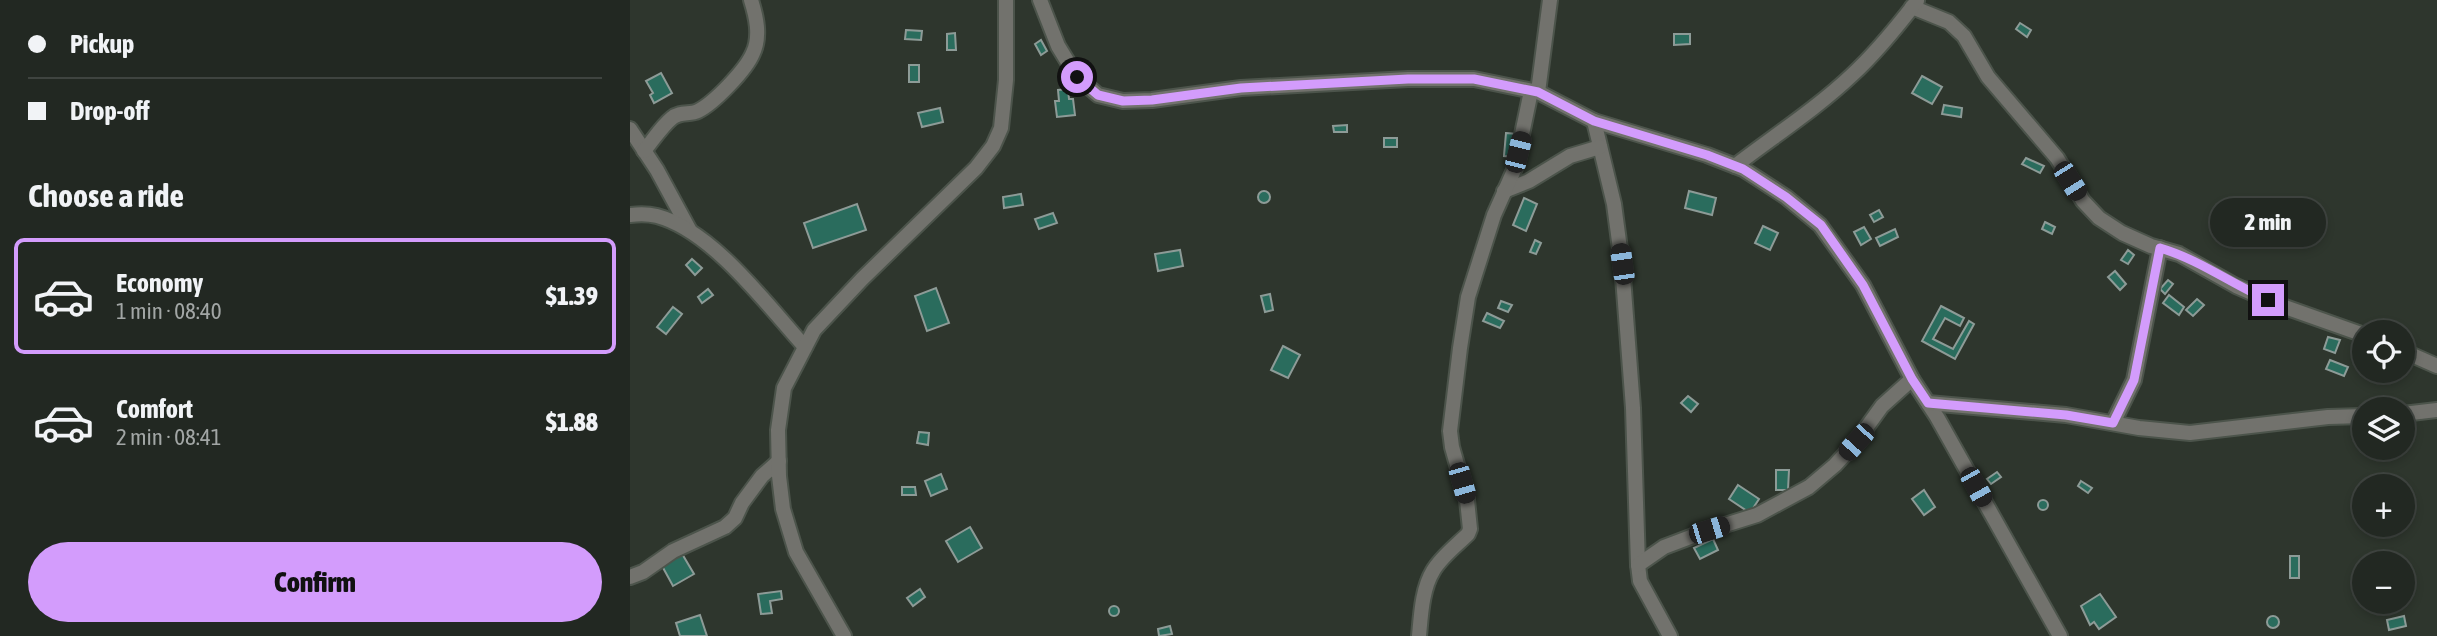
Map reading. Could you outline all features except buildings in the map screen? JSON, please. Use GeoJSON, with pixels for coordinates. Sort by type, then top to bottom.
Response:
{"type":"FeatureCollection","features":[{"type":"Feature","properties":{"kind":"street"},"geometry":{"type":"LineString","coordinates":[[644,150],[673,117],[681,113],[694,113],[718,96],[753,54],[757,38],[757,19],[751,0]]}},
{"type":"Feature","properties":{"kind":"street"},"geometry":{"type":"LineString","coordinates":[[844,636],[796,552],[783,509],[778,430],[784,388],[814,330],[862,279],[976,169],[993,146],[1000,128],[1006,80],[1006,0]]}},
{"type":"Feature","properties":{"kind":"street"},"geometry":{"type":"LineString","coordinates":[[1040,0],[1058,46],[1077,77],[1098,95],[1123,101],[1152,100],[1241,88],[1444,78],[1474,79],[1534,92],[1594,121],[1707,155],[1743,169],[1786,197],[1821,225],[1863,285],[1912,379],[2060,636]]}},
{"type":"Feature","properties":{"kind":"street"},"geometry":{"type":"LineString","coordinates":[[1419,636],[1420,615],[1433,570],[1471,528],[1450,431],[1468,297],[1504,191],[1515,168],[1534,92],[1550,0]]}},
{"type":"Feature","properties":{"kind":"street"},"geometry":{"type":"LineString","coordinates":[[1735,166],[1855,73],[1891,35],[1915,4],[1949,22],[1965,36],[1988,77],[2051,150],[2082,201],[2099,218],[2122,233],[2179,254],[2236,286],[2282,306],[2352,331]]}},
{"type":"Feature","properties":{"kind":"street"},"geometry":{"type":"LineString","coordinates":[[1594,121],[1614,204],[1624,287],[1633,408],[1640,581],[1670,636]]}},
{"type":"Feature","properties":{"kind":"street"},"geometry":{"type":"LineString","coordinates":[[630,130],[657,170],[689,229]]}},
{"type":"Feature","properties":{"kind":"street"},"geometry":{"type":"LineString","coordinates":[[1504,191],[1529,181],[1570,156],[1600,147]]}},
{"type":"Feature","properties":{"kind":"street"},"geometry":{"type":"LineString","coordinates":[[630,215],[656,215],[689,229],[721,255],[805,347]]}},
{"type":"Feature","properties":{"kind":"street"},"geometry":{"type":"LineString","coordinates":[[2113,423],[2134,380],[2160,248]]}},
{"type":"Feature","properties":{"kind":"street"},"geometry":{"type":"LineString","coordinates":[[2415,356],[2437,366]]}},
{"type":"Feature","properties":{"kind":"street"},"geometry":{"type":"LineString","coordinates":[[1638,565],[1664,547],[1757,515],[1809,487],[1835,465],[1882,406],[1912,379]]}},
{"type":"Feature","properties":{"kind":"street"},"geometry":{"type":"LineString","coordinates":[[1928,403],[2066,415],[2190,433],[2352,416]]}},
{"type":"Feature","properties":{"kind":"street"},"geometry":{"type":"LineString","coordinates":[[2415,413],[2437,410]]}},
{"type":"Feature","properties":{"kind":"street"},"geometry":{"type":"LineString","coordinates":[[630,577],[643,572],[673,551],[725,527],[735,518],[762,476],[779,461]]}},
{"type":"Feature","properties":{"kind":"route"},"geometry":{"type":"LineString","coordinates":[[1077,77],[1098,95],[1123,101],[1152,100],[1241,88],[1408,79],[1474,79],[1538,92],[1594,121],[1707,155],[1743,169],[1786,197],[1821,225],[1863,285],[1912,379],[1928,403],[2066,415],[2113,423],[2134,380],[2160,248],[2179,254],[2236,286],[2268,300]]}}]}
